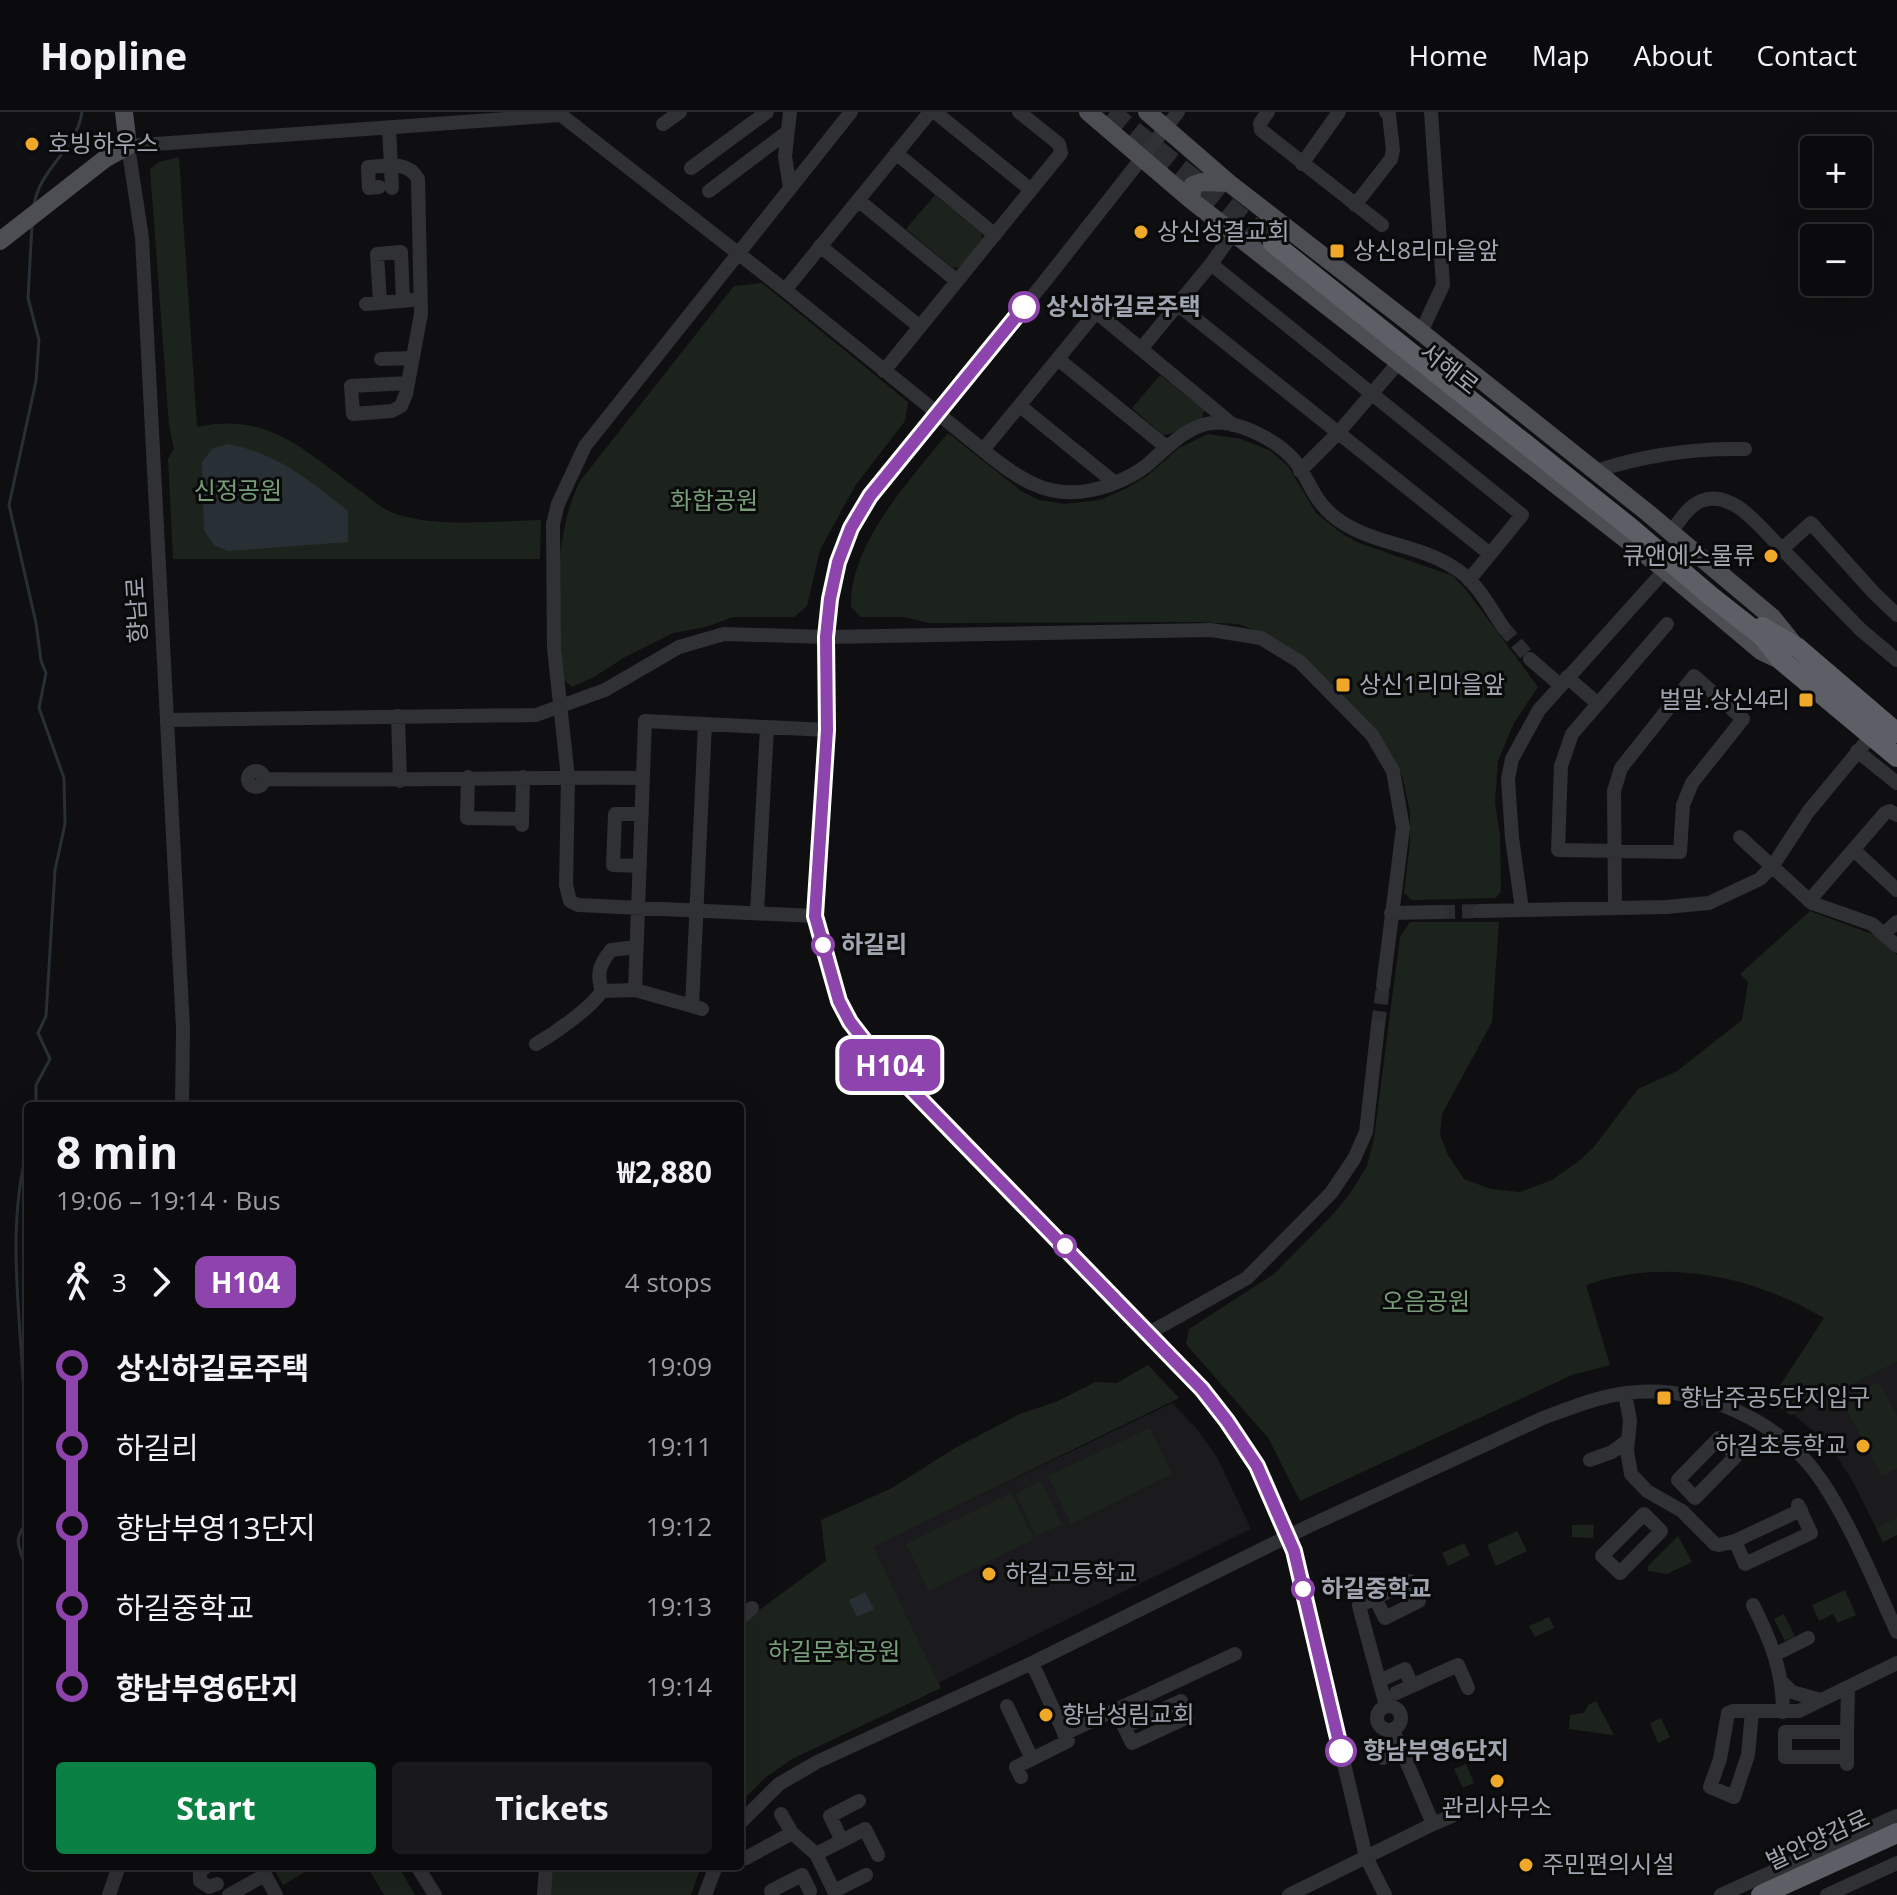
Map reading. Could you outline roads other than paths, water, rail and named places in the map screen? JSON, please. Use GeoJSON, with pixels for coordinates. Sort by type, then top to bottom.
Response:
{"type":"FeatureCollection","features":[{"type":"Feature","properties":{"kind":"highway","name":"서해로"},"geometry":{"type":"LineString","coordinates":[[1276,239],[1761,626],[1790,654],[1884,730],[1897,757]]}},
{"type":"Feature","properties":{"kind":"highway","name":"발안양감로"},"geometry":{"type":"LineString","coordinates":[[1761,1895],[1897,1833]]}},
{"type":"Feature","properties":{"kind":"highway","name":"발안양감로"},"geometry":{"type":"LineString","coordinates":[[1791,1895],[1897,1847]]}},
{"type":"Feature","properties":{"kind":"main road","name":"향남로"},"geometry":{"type":"LineString","coordinates":[[124,112],[128,146]]}},
{"type":"Feature","properties":{"kind":"main road","name":"서해로"},"geometry":{"type":"LineString","coordinates":[[1088,112],[1191,200],[1665,570],[1761,651],[1790,654]]}},
{"type":"Feature","properties":{"kind":"main road","name":"서해로"},"geometry":{"type":"LineString","coordinates":[[1147,112],[1190,152],[1671,532],[1773,618],[1790,654]]}},
{"type":"Feature","properties":{"kind":"main road"},"geometry":{"type":"LineString","coordinates":[[0,241],[106,158],[128,146]]}},
{"type":"Feature","properties":{"kind":"main road"},"geometry":{"type":"LineString","coordinates":[[1191,200],[1193,185],[1202,182],[1229,183]]}},
{"type":"Feature","properties":{"kind":"street"},"geometry":{"type":"LineString","coordinates":[[663,124],[680,112]]}},
{"type":"Feature","properties":{"kind":"street"},"geometry":{"type":"LineString","coordinates":[[691,168],[767,112]]}},
{"type":"Feature","properties":{"kind":"street"},"geometry":{"type":"LineString","coordinates":[[790,112],[785,156],[790,188]]}},
{"type":"Feature","properties":{"kind":"street"},"geometry":{"type":"LineString","coordinates":[[815,916],[578,905],[569,898],[566,885],[568,778],[554,648],[553,524],[558,504],[585,446],[851,112]]}},
{"type":"Feature","properties":{"kind":"street"},"geometry":{"type":"LineString","coordinates":[[785,290],[932,112],[1031,190]]}},
{"type":"Feature","properties":{"kind":"street"},"geometry":{"type":"LineString","coordinates":[[884,371],[1059,156],[1062,148],[1019,112]]}},
{"type":"Feature","properties":{"kind":"street"},"geometry":{"type":"LineString","coordinates":[[898,461],[1178,112]]}},
{"type":"Feature","properties":{"kind":"street"},"geometry":{"type":"LineString","coordinates":[[1268,112],[1260,123],[1261,130],[1382,225]]}},
{"type":"Feature","properties":{"kind":"street"},"geometry":{"type":"LineString","coordinates":[[1302,164],[1339,112]]}},
{"type":"Feature","properties":{"kind":"street"},"geometry":{"type":"LineString","coordinates":[[1355,205],[1391,159],[1393,150],[1389,115],[1386,112]]}},
{"type":"Feature","properties":{"kind":"street"},"geometry":{"type":"LineString","coordinates":[[1421,332],[1443,285],[1431,112]]}},
{"type":"Feature","properties":{"kind":"street"},"geometry":{"type":"LineString","coordinates":[[128,146],[561,115],[1020,479],[1051,491],[1084,493],[1115,483],[1145,467],[1165,446],[1193,429],[1222,422],[1234,425],[1283,450],[1294,460],[1316,499],[1340,521],[1355,530],[1453,566],[1469,580],[1503,627]]}},
{"type":"Feature","properties":{"kind":"street"},"geometry":{"type":"LineString","coordinates":[[389,127],[391,166],[385,188],[369,188],[368,167],[391,166],[410,168],[418,179],[421,314],[408,383]]}},
{"type":"Feature","properties":{"kind":"street"},"geometry":{"type":"LineString","coordinates":[[709,191],[786,133]]}},
{"type":"Feature","properties":{"kind":"street","name":"향남로"},"geometry":{"type":"LineString","coordinates":[[128,146],[142,238],[183,1029],[182,1102]]}},
{"type":"Feature","properties":{"kind":"street"},"geometry":{"type":"LineString","coordinates":[[896,153],[995,235]]}},
{"type":"Feature","properties":{"kind":"street"},"geometry":{"type":"LineString","coordinates":[[858,200],[957,281]]}},
{"type":"Feature","properties":{"kind":"street"},"geometry":{"type":"LineString","coordinates":[[1141,349],[1234,232]]}},
{"type":"Feature","properties":{"kind":"street"},"geometry":{"type":"LineString","coordinates":[[820,246],[920,327]]}},
{"type":"Feature","properties":{"kind":"street"},"geometry":{"type":"LineString","coordinates":[[403,301],[401,252],[377,254],[373,303],[403,301],[420,299]]}},
{"type":"Feature","properties":{"kind":"street"},"geometry":{"type":"LineString","coordinates":[[1211,264],[1522,515],[1469,580]]}},
{"type":"Feature","properties":{"kind":"street"},"geometry":{"type":"LineString","coordinates":[[1177,304],[1490,554]]}},
{"type":"Feature","properties":{"kind":"street"},"geometry":{"type":"LineString","coordinates":[[983,450],[1096,312],[1234,425]]}},
{"type":"Feature","properties":{"kind":"street"},"geometry":{"type":"LineString","coordinates":[[381,359],[413,358]]}},
{"type":"Feature","properties":{"kind":"street"},"geometry":{"type":"LineString","coordinates":[[1058,359],[1165,446]]}},
{"type":"Feature","properties":{"kind":"street"},"geometry":{"type":"LineString","coordinates":[[1300,471],[1338,433],[1399,362]]}},
{"type":"Feature","properties":{"kind":"street"},"geometry":{"type":"LineString","coordinates":[[1020,406],[1115,483]]}},
{"type":"Feature","properties":{"kind":"street"},"geometry":{"type":"LineString","coordinates":[[1596,471],[1633,459],[1711,448],[1745,449]]}},
{"type":"Feature","properties":{"kind":"street"},"geometry":{"type":"LineString","coordinates":[[870,496],[851,528],[838,562],[826,637],[827,730],[815,916],[839,1001],[867,1044],[1171,1357]]}},
{"type":"Feature","properties":{"kind":"street"},"geometry":{"type":"LineString","coordinates":[[1671,532],[1691,507],[1701,501],[1725,499],[1743,512],[1861,630],[1897,660]]}},
{"type":"Feature","properties":{"kind":"street"},"geometry":{"type":"LineString","coordinates":[[1782,549],[1811,523],[1897,615]]}},
{"type":"Feature","properties":{"kind":"street"},"geometry":{"type":"LineString","coordinates":[[1522,909],[1508,779],[1512,759],[1539,710],[1665,570]]}},
{"type":"Feature","properties":{"kind":"street"},"geometry":{"type":"LineString","coordinates":[[1615,908],[1614,850],[1614,791],[1621,768],[1694,676],[1743,719],[1692,783],[1683,805],[1680,852],[1614,850],[1558,850],[1561,766],[1572,734],[1667,624]]}},
{"type":"Feature","properties":{"kind":"street"},"geometry":{"type":"LineString","coordinates":[[167,720],[536,715],[605,690],[679,647],[724,634],[826,637],[1211,630],[1261,638],[1300,662],[1310,672],[1372,735],[1393,771],[1403,828],[1383,986]]}},
{"type":"Feature","properties":{"kind":"street"},"geometry":{"type":"LineString","coordinates":[[1530,659],[1597,703]]}},
{"type":"Feature","properties":{"kind":"street"},"geometry":{"type":"LineString","coordinates":[[398,716],[400,781]]}},
{"type":"Feature","properties":{"kind":"street"},"geometry":{"type":"LineString","coordinates":[[635,990],[645,721],[827,730]]}},
{"type":"Feature","properties":{"kind":"street"},"geometry":{"type":"LineString","coordinates":[[602,991],[635,990],[697,1008],[697,911],[705,724]]}},
{"type":"Feature","properties":{"kind":"street"},"geometry":{"type":"LineString","coordinates":[[757,913],[767,727]]}},
{"type":"Feature","properties":{"kind":"street"},"geometry":{"type":"LineString","coordinates":[[1479,911],[1709,903],[1760,879],[1857,751],[1884,730]]}},
{"type":"Feature","properties":{"kind":"street"},"geometry":{"type":"LineString","coordinates":[[1857,751],[1897,783]]}},
{"type":"Feature","properties":{"kind":"street"},"geometry":{"type":"LineString","coordinates":[[468,777],[467,818],[522,822],[523,777]]}},
{"type":"Feature","properties":{"kind":"street"},"geometry":{"type":"LineString","coordinates":[[263,779],[643,778]]}},
{"type":"Feature","properties":{"kind":"street"},"geometry":{"type":"LineString","coordinates":[[1809,901],[1885,813],[1890,811],[1897,815]]}},
{"type":"Feature","properties":{"kind":"street"},"geometry":{"type":"LineString","coordinates":[[640,866],[613,865],[615,814],[642,814]]}},
{"type":"Feature","properties":{"kind":"street"},"geometry":{"type":"LineString","coordinates":[[1740,837],[1809,901],[1872,924],[1897,946]]}},
{"type":"Feature","properties":{"kind":"street"},"geometry":{"type":"LineString","coordinates":[[1855,851],[1897,890]]}},
{"type":"Feature","properties":{"kind":"street"},"geometry":{"type":"LineString","coordinates":[[1391,913],[1441,912]]}},
{"type":"Feature","properties":{"kind":"street"},"geometry":{"type":"LineString","coordinates":[[1884,934],[1897,922]]}},
{"type":"Feature","properties":{"kind":"street"},"geometry":{"type":"LineString","coordinates":[[602,991],[598,979],[600,964],[611,950],[636,947]]}},
{"type":"Feature","properties":{"kind":"street"},"geometry":{"type":"LineString","coordinates":[[536,1044],[594,1004],[602,991]]}},
{"type":"Feature","properties":{"kind":"street"},"geometry":{"type":"LineString","coordinates":[[1149,1333],[1247,1278],[1331,1193],[1354,1159],[1366,1132],[1378,1025]]}},
{"type":"Feature","properties":{"kind":"street"},"geometry":{"type":"LineString","coordinates":[[1202,1389],[1257,1466],[1295,1554],[1366,1857],[1385,1895]]}},
{"type":"Feature","properties":{"kind":"street"},"geometry":{"type":"LineString","coordinates":[[1625,1393],[1630,1421],[1628,1464],[1631,1474],[1647,1491],[1682,1511],[1715,1544],[1735,1541],[1800,1507],[1811,1533],[1745,1564],[1735,1541]]}},
{"type":"Feature","properties":{"kind":"street"},"geometry":{"type":"LineString","coordinates":[[744,1819],[779,1784],[817,1762],[1032,1663],[1288,1537],[1543,1418],[1583,1402],[1625,1393],[1704,1398],[1746,1415],[1785,1442],[1823,1484],[1897,1632]]}},
{"type":"Feature","properties":{"kind":"street"},"geometry":{"type":"LineString","coordinates":[[1590,1460],[1619,1448],[1628,1440]]}},
{"type":"Feature","properties":{"kind":"street"},"geometry":{"type":"LineString","coordinates":[[1644,1514],[1661,1531],[1620,1576],[1602,1556],[1644,1514],[1661,1498],[1678,1480]]}},
{"type":"Feature","properties":{"kind":"street"},"geometry":{"type":"LineString","coordinates":[[1375,1598],[1359,1606],[1386,1706]]}},
{"type":"Feature","properties":{"kind":"street"},"geometry":{"type":"LineString","coordinates":[[1753,1605],[1776,1654],[1782,1682],[1783,1712]]}},
{"type":"Feature","properties":{"kind":"street"},"geometry":{"type":"LineString","coordinates":[[744,1615],[752,1608]]}},
{"type":"Feature","properties":{"kind":"street"},"geometry":{"type":"LineString","coordinates":[[1776,1654],[1808,1638]]}},
{"type":"Feature","properties":{"kind":"street"},"geometry":{"type":"LineString","coordinates":[[1064,1734],[1196,1679],[1235,1654]]}},
{"type":"Feature","properties":{"kind":"street"},"geometry":{"type":"LineString","coordinates":[[1021,1777],[1016,1767],[1068,1741],[1032,1663]]}},
{"type":"Feature","properties":{"kind":"street"},"geometry":{"type":"LineString","coordinates":[[1752,1712],[1748,1755],[1732,1801],[1710,1787],[1720,1759],[1727,1715],[1733,1711],[1799,1711],[1897,1663]]}},
{"type":"Feature","properties":{"kind":"street"},"geometry":{"type":"LineString","coordinates":[[1396,1693],[1458,1665],[1468,1688]]}},
{"type":"Feature","properties":{"kind":"street"},"geometry":{"type":"LineString","coordinates":[[1379,1681],[1405,1669],[1412,1686]]}},
{"type":"Feature","properties":{"kind":"street"},"geometry":{"type":"LineString","coordinates":[[1782,1682],[1792,1692],[1822,1700]]}},
{"type":"Feature","properties":{"kind":"street"},"geometry":{"type":"LineString","coordinates":[[1847,1732],[1785,1732],[1785,1757],[1847,1761],[1848,1687]]}},
{"type":"Feature","properties":{"kind":"street"},"geometry":{"type":"LineString","coordinates":[[1007,1706],[1032,1759]]}},
{"type":"Feature","properties":{"kind":"street"},"geometry":{"type":"LineString","coordinates":[[1386,1706],[1395,1707],[1401,1714],[1401,1722],[1393,1730],[1383,1729],[1377,1723],[1378,1712],[1386,1706]]}},
{"type":"Feature","properties":{"kind":"street"},"geometry":{"type":"LineString","coordinates":[[1401,1714],[1417,1707]]}},
{"type":"Feature","properties":{"kind":"street"},"geometry":{"type":"LineString","coordinates":[[1116,1710],[1124,1727]]}},
{"type":"Feature","properties":{"kind":"street"},"geometry":{"type":"LineString","coordinates":[[1393,1730],[1433,1824]]}},
{"type":"Feature","properties":{"kind":"street"},"geometry":{"type":"LineString","coordinates":[[1383,1758],[1402,1749]]}},
{"type":"Feature","properties":{"kind":"street"},"geometry":{"type":"LineString","coordinates":[[842,1841],[828,1813],[859,1801]]}},
{"type":"Feature","properties":{"kind":"street"},"geometry":{"type":"LineString","coordinates":[[781,1814],[792,1833],[816,1854],[832,1877],[834,1891],[866,1875]]}},
{"type":"Feature","properties":{"kind":"street"},"geometry":{"type":"LineString","coordinates":[[1291,1895],[1452,1816]]}},
{"type":"Feature","properties":{"kind":"street"},"geometry":{"type":"LineString","coordinates":[[1721,1895],[1897,1816]]}},
{"type":"Feature","properties":{"kind":"street"},"geometry":{"type":"LineString","coordinates":[[816,1854],[865,1829],[878,1855]]}},
{"type":"Feature","properties":{"kind":"street"},"geometry":{"type":"LineString","coordinates":[[746,1858],[792,1833]]}},
{"type":"Feature","properties":{"kind":"street"},"geometry":{"type":"LineString","coordinates":[[1827,1895],[1897,1863]]}},
{"type":"Feature","properties":{"kind":"street"},"geometry":{"type":"LineString","coordinates":[[109,1895],[118,1870]]}},
{"type":"Feature","properties":{"kind":"street"},"geometry":{"type":"LineString","coordinates":[[201,1870],[200,1881],[209,1887],[217,1884]]}},
{"type":"Feature","properties":{"kind":"street"},"geometry":{"type":"LineString","coordinates":[[419,1870],[435,1895]]}},
{"type":"Feature","properties":{"kind":"street"},"geometry":{"type":"LineString","coordinates":[[544,1895],[546,1870]]}},
{"type":"Feature","properties":{"kind":"street"},"geometry":{"type":"LineString","coordinates":[[705,1895],[714,1870]]}},
{"type":"Feature","properties":{"kind":"street"},"geometry":{"type":"LineString","coordinates":[[229,1895],[263,1871],[276,1895]]}},
{"type":"Feature","properties":{"kind":"street"},"geometry":{"type":"LineString","coordinates":[[771,1891],[802,1875],[808,1893],[832,1877]]}},
{"type":"Feature","properties":{"kind":"waterway"},"geometry":{"type":"LineString","coordinates":[[34,206],[42,181],[73,137],[82,112]]}},
{"type":"Feature","properties":{"kind":"waterway"},"geometry":{"type":"LineString","coordinates":[[32,225],[28,298],[39,340],[36,381],[9,505],[46,673],[39,708],[64,778],[65,824],[55,870],[46,1016],[38,1033],[50,1059],[36,1085],[36,1102]]}},
{"type":"Feature","properties":{"kind":"waterway"},"geometry":{"type":"LineString","coordinates":[[24,1166],[16,1234],[24,1382]]}},
{"type":"Feature","properties":{"kind":"waterway"},"geometry":{"type":"LineString","coordinates":[[24,1526],[18,1540],[24,1565]]}},
{"type":"Feature","properties":{"kind":"tunnel"},"geometry":{"type":"LineString","coordinates":[[1110,112],[1273,243]]}},
{"type":"Feature","properties":{"kind":"tunnel"},"geometry":{"type":"LineString","coordinates":[[870,496],[898,461]]}},
{"type":"Feature","properties":{"kind":"tunnel"},"geometry":{"type":"LineString","coordinates":[[1503,627],[1530,659]]}},
{"type":"Feature","properties":{"kind":"tunnel"},"geometry":{"type":"LineString","coordinates":[[1441,912],[1479,911]]}},
{"type":"Feature","properties":{"kind":"tunnel"},"geometry":{"type":"LineString","coordinates":[[1378,1025],[1383,986]]}},
{"type":"Feature","properties":{"kind":"tunnel"},"geometry":{"type":"LineString","coordinates":[[1171,1357],[1202,1389]]}},
{"type":"Feature","properties":{"kind":"place","name":"호빙하우스"},"geometry":{"type":"Point","coordinates":[32,144]}},
{"type":"Feature","properties":{"kind":"place","name":"상신성결교회"},"geometry":{"type":"Point","coordinates":[1141,232]}},
{"type":"Feature","properties":{"kind":"place","name":"상신8리마을앞"},"geometry":{"type":"Point","coordinates":[1337,251]}},
{"type":"Feature","properties":{"kind":"place","name":"상신하길로주택"},"geometry":{"type":"Point","coordinates":[1024,307]}},
{"type":"Feature","properties":{"kind":"place","name":"큐앤에스물류"},"geometry":{"type":"Point","coordinates":[1771,556]}},
{"type":"Feature","properties":{"kind":"place","name":"상신1리마을앞"},"geometry":{"type":"Point","coordinates":[1343,685]}},
{"type":"Feature","properties":{"kind":"place","name":"벌말.상신4리"},"geometry":{"type":"Point","coordinates":[1806,700]}},
{"type":"Feature","properties":{"kind":"place","name":"하길리"},"geometry":{"type":"Point","coordinates":[823,945]}},
{"type":"Feature","properties":{"kind":"place","name":"향남주공5단지입구"},"geometry":{"type":"Point","coordinates":[1664,1398]}},
{"type":"Feature","properties":{"kind":"place","name":"하길초등학교"},"geometry":{"type":"Point","coordinates":[1863,1446]}},
{"type":"Feature","properties":{"kind":"place","name":"하길고등학교"},"geometry":{"type":"Point","coordinates":[989,1574]}},
{"type":"Feature","properties":{"kind":"place","name":"하길중학교"},"geometry":{"type":"Point","coordinates":[1303,1589]}},
{"type":"Feature","properties":{"kind":"place","name":"향남성림교회"},"geometry":{"type":"Point","coordinates":[1046,1715]}},
{"type":"Feature","properties":{"kind":"place","name":"향남부영6단지"},"geometry":{"type":"Point","coordinates":[1341,1751]}},
{"type":"Feature","properties":{"kind":"place","name":"관리사무소"},"geometry":{"type":"Point","coordinates":[1497,1781]}},
{"type":"Feature","properties":{"kind":"place","name":"주민편의시설"},"geometry":{"type":"Point","coordinates":[1526,1865]}},
{"type":"Feature","properties":{"kind":"park label","name":"신정공원"},"geometry":{"type":"Point","coordinates":[238,491]}},
{"type":"Feature","properties":{"kind":"park label","name":"화합공원"},"geometry":{"type":"Point","coordinates":[714,501]}},
{"type":"Feature","properties":{"kind":"park label","name":"오음공원"},"geometry":{"type":"Point","coordinates":[1426,1302]}},
{"type":"Feature","properties":{"kind":"park label","name":"하길문화공원"},"geometry":{"type":"Point","coordinates":[834,1652]}}]}
